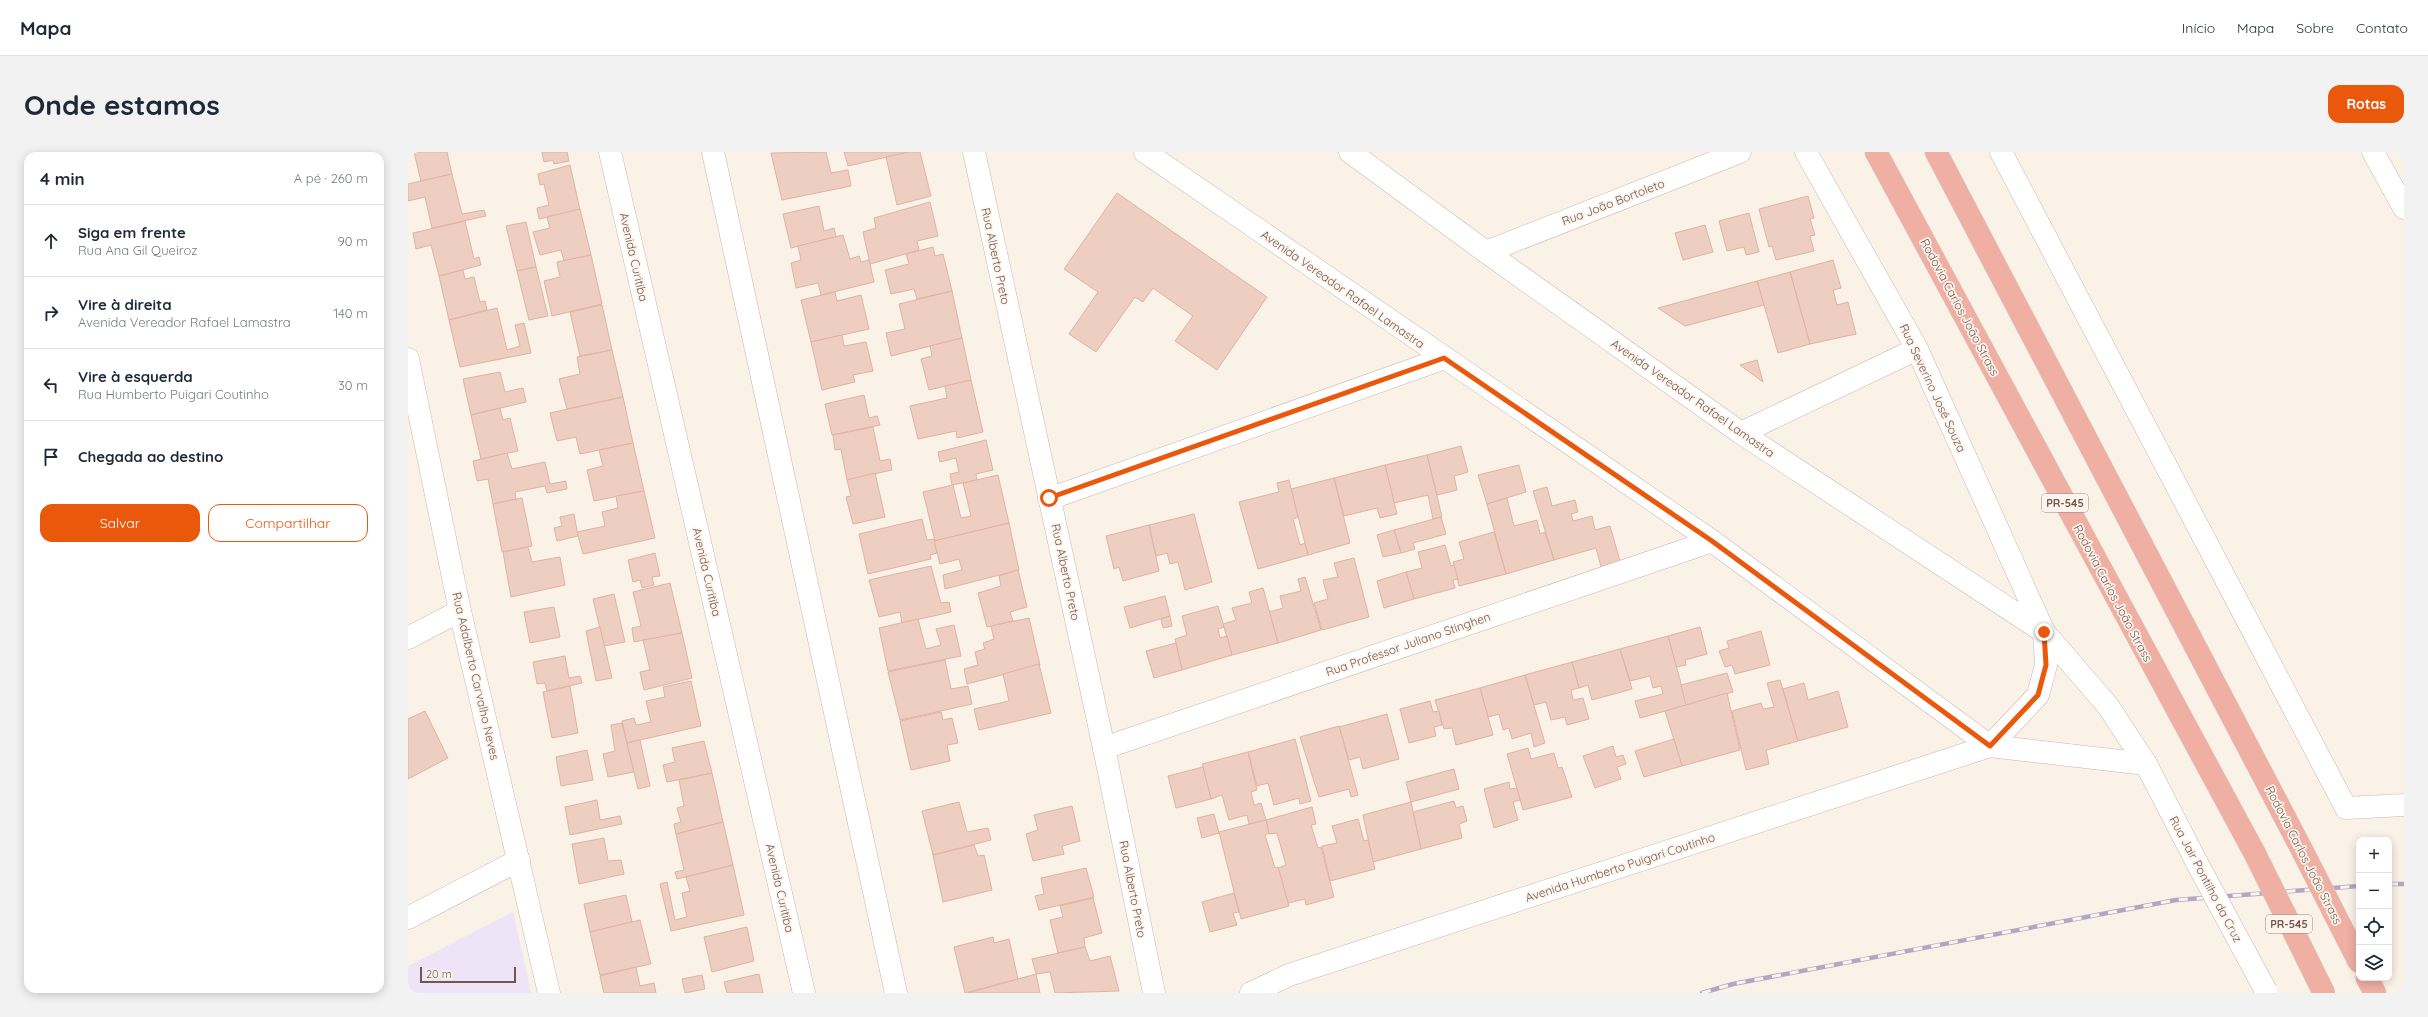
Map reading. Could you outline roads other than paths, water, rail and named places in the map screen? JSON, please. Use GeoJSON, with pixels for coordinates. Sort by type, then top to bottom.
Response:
{"type":"FeatureCollection","features":[{"type":"Feature","properties":{"kind":"highway","name":"Rodovia Carlos João Strass"},"geometry":{"type":"LineString","coordinates":[[1876,152],[2255,854],[2324,993]]}},
{"type":"Feature","properties":{"kind":"highway","name":"Rodovia Carlos João Strass"},"geometry":{"type":"LineString","coordinates":[[1936,152],[2302,850],[2356,956]]}},
{"type":"Feature","properties":{"kind":"street","name":"Avenida Curitiba"},"geometry":{"type":"LineString","coordinates":[[610,152],[804,993]]}},
{"type":"Feature","properties":{"kind":"street"},"geometry":{"type":"LineString","coordinates":[[713,152],[896,993]]}},
{"type":"Feature","properties":{"kind":"street","name":"Rua Alberto Preto"},"geometry":{"type":"LineString","coordinates":[[974,152],[1104,748],[1154,993]]}},
{"type":"Feature","properties":{"kind":"street","name":"Avenida Vereador Rafael Lamastra"},"geometry":{"type":"LineString","coordinates":[[1145,152],[1712,541],[1990,746]]}},
{"type":"Feature","properties":{"kind":"street","name":"Avenida Vereador Rafael Lamastra"},"geometry":{"type":"LineString","coordinates":[[1350,152],[1486,252],[1741,433],[2044,632]]}},
{"type":"Feature","properties":{"kind":"street","name":"Rua João Bortoleto"},"geometry":{"type":"LineString","coordinates":[[1486,252],[1740,152]]}},
{"type":"Feature","properties":{"kind":"street","name":"Rua Severino José Souza"},"geometry":{"type":"LineString","coordinates":[[1806,152],[1917,349],[2044,632]]}},
{"type":"Feature","properties":{"kind":"street"},"geometry":{"type":"LineString","coordinates":[[2001,152],[2346,808],[2404,805]]}},
{"type":"Feature","properties":{"kind":"street"},"geometry":{"type":"LineString","coordinates":[[2373,152],[2404,208]]}},
{"type":"Feature","properties":{"kind":"street"},"geometry":{"type":"LineString","coordinates":[[1741,433],[1917,349]]}},
{"type":"Feature","properties":{"kind":"street"},"geometry":{"type":"LineString","coordinates":[[1049,498],[1444,358]]}},
{"type":"Feature","properties":{"kind":"street","name":"Rua Adalberto Carvalho Neves"},"geometry":{"type":"LineString","coordinates":[[409,365],[460,611],[549,993]]}},
{"type":"Feature","properties":{"kind":"street","name":"Rua Professor Juliano Stinghen"},"geometry":{"type":"LineString","coordinates":[[1104,748],[1712,541]]}},
{"type":"Feature","properties":{"kind":"street"},"geometry":{"type":"LineString","coordinates":[[408,638],[460,611]]}},
{"type":"Feature","properties":{"kind":"street"},"geometry":{"type":"LineString","coordinates":[[1990,746],[2038,695],[2046,665],[2044,632]]}},
{"type":"Feature","properties":{"kind":"street","name":"Rua Jair Pontilho da Cruz"},"geometry":{"type":"LineString","coordinates":[[2044,632],[2108,706],[2146,764],[2197,863],[2267,992]]}},
{"type":"Feature","properties":{"kind":"street"},"geometry":{"type":"LineString","coordinates":[[1990,746],[2146,764]]}},
{"type":"Feature","properties":{"kind":"street","name":"Avenida Humberto Puigari Coutinho"},"geometry":{"type":"LineString","coordinates":[[1251,993],[1289,975],[1990,746]]}},
{"type":"Feature","properties":{"kind":"street"},"geometry":{"type":"LineString","coordinates":[[408,918],[519,860]]}},
{"type":"Feature","properties":{"kind":"railway"},"geometry":{"type":"LineString","coordinates":[[2392,884],[2404,884]]}},
{"type":"Feature","properties":{"kind":"railway"},"geometry":{"type":"LineString","coordinates":[[1702,993],[1733,984],[2176,900],[2356,886]]}}]}
